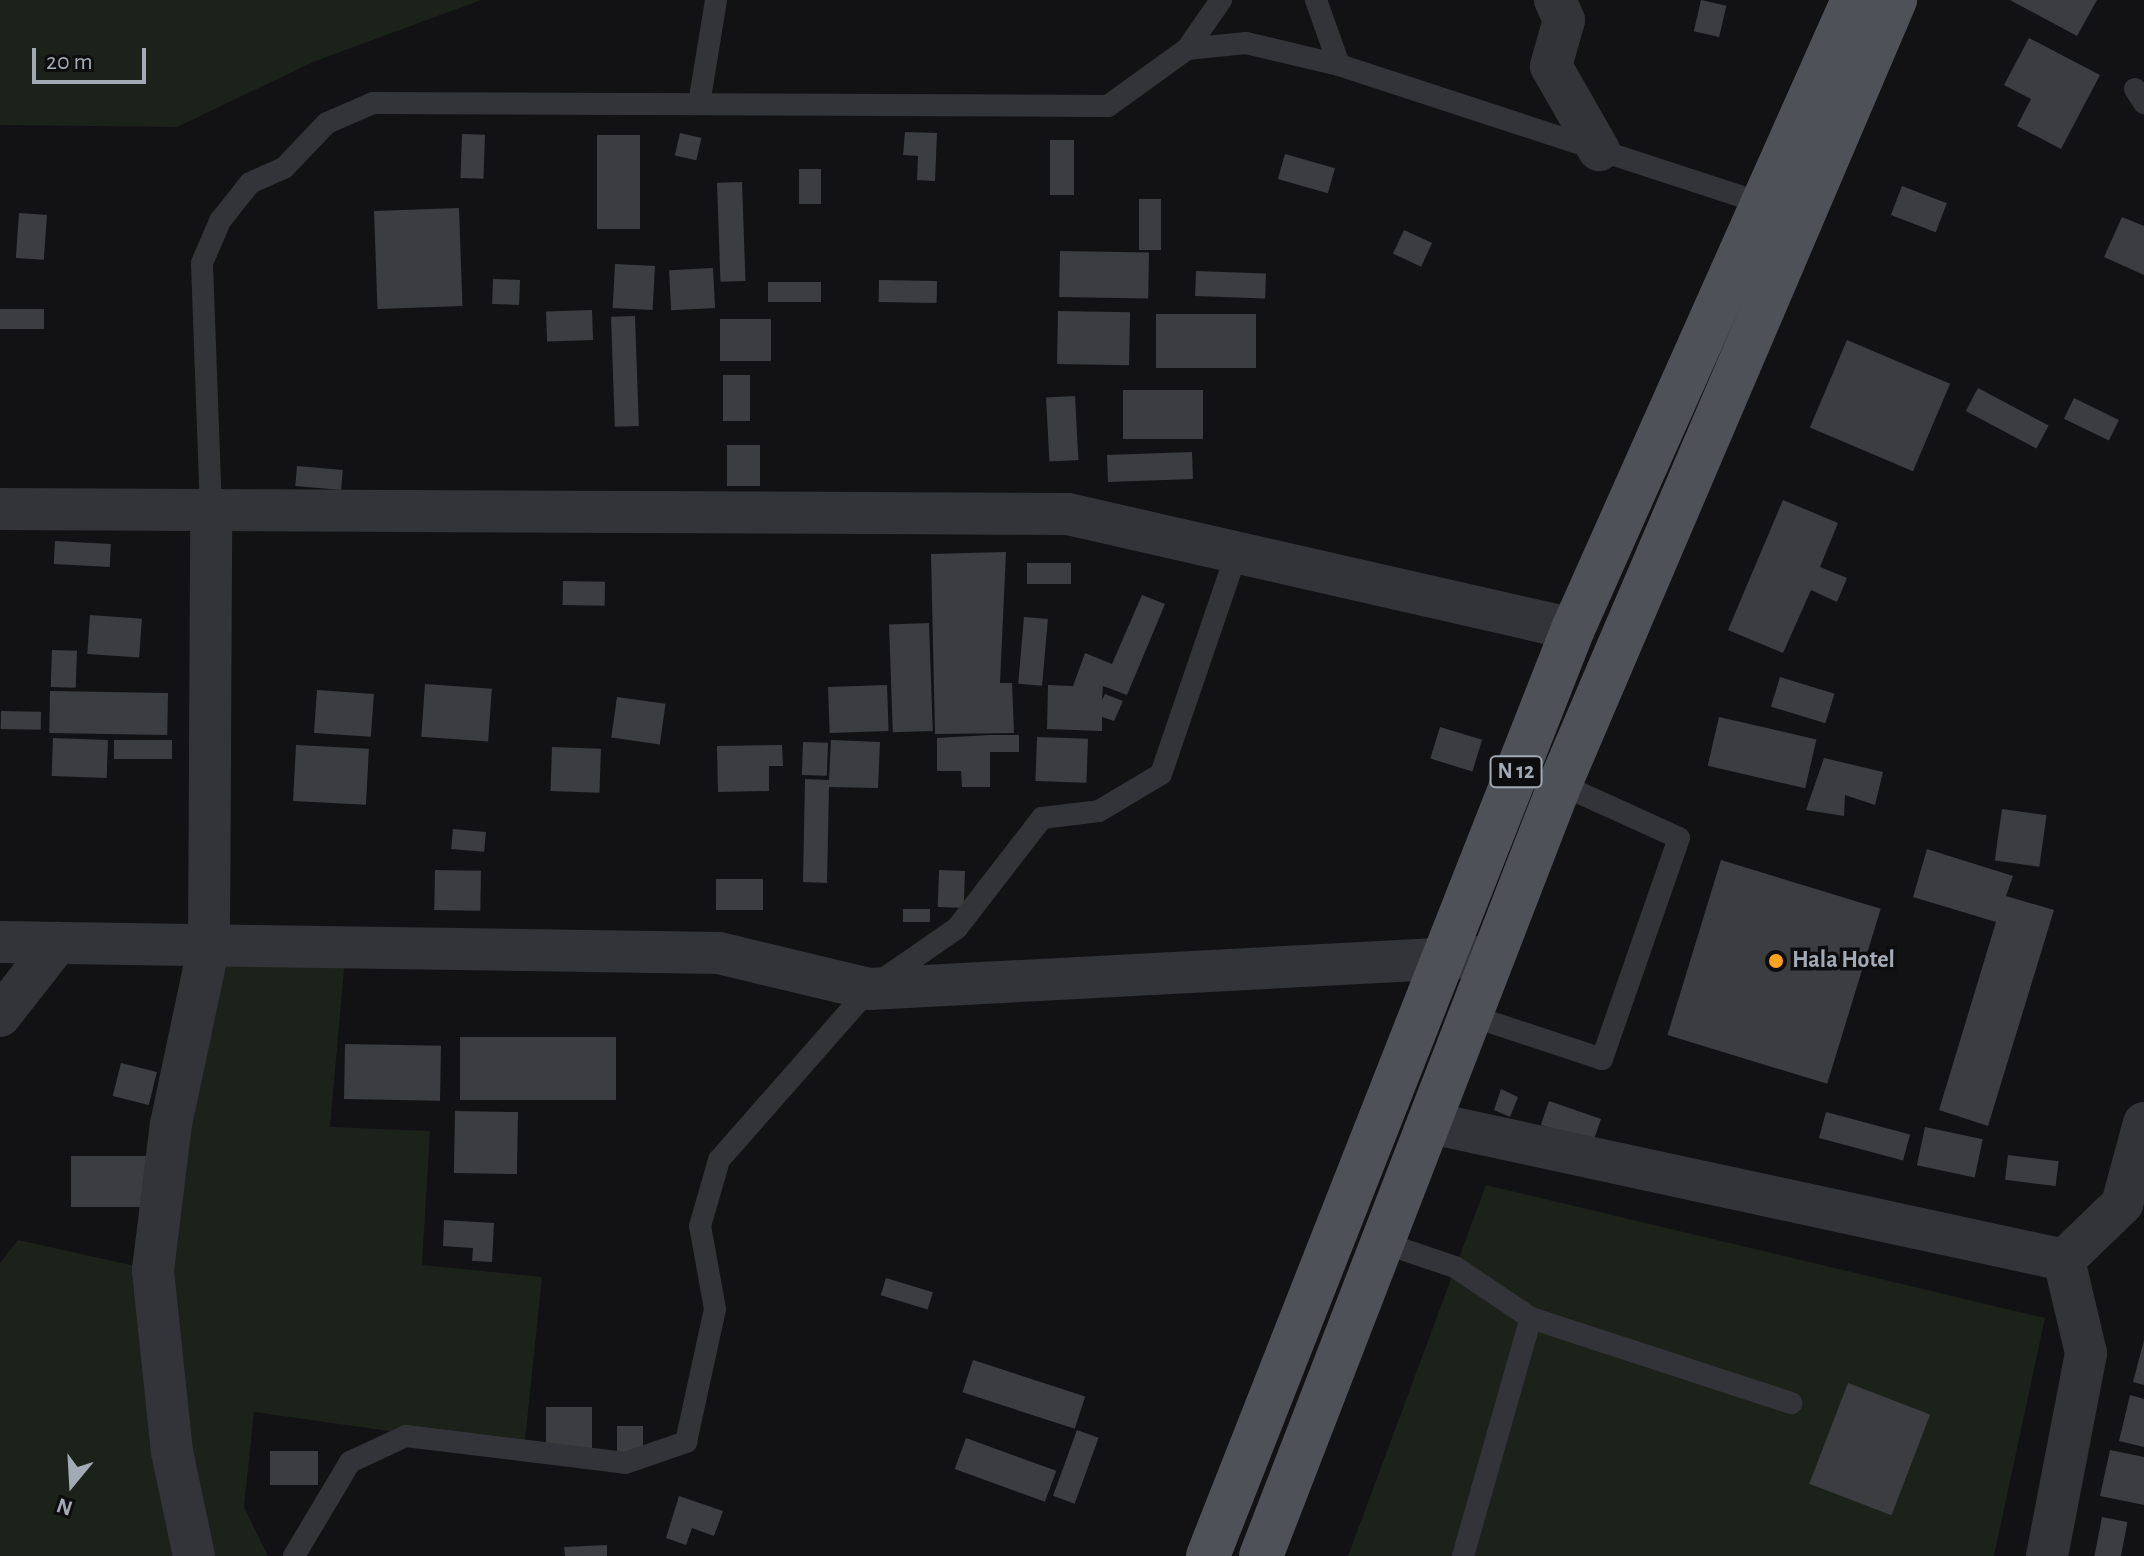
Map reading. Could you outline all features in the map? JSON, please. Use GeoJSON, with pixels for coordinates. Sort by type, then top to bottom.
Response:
{"type":"FeatureCollection","features":[{"type":"Feature","properties":{"kind":"main road","name":"N 12"},"geometry":{"type":"LineString","coordinates":[[1208,1556],[1573,629],[1853,0]]}},
{"type":"Feature","properties":{"kind":"main road","name":"N 12"},"geometry":{"type":"LineString","coordinates":[[1261,1556],[1560,784],[1895,0]]}},
{"type":"Feature","properties":{"kind":"main road"},"geometry":{"type":"LineString","coordinates":[[1234,1494],[1279,1510]]}},
{"type":"Feature","properties":{"kind":"street"},"geometry":{"type":"LineString","coordinates":[[1555,0],[1564,20],[1551,66],[1599,150]]}},
{"type":"Feature","properties":{"kind":"street"},"geometry":{"type":"LineString","coordinates":[[0,509],[1068,514],[1573,629]]}},
{"type":"Feature","properties":{"kind":"street"},"geometry":{"type":"LineString","coordinates":[[194,1556],[172,1452],[153,1270],[171,1124],[209,945],[211,510]]}},
{"type":"Feature","properties":{"kind":"street"},"geometry":{"type":"LineString","coordinates":[[0,942],[719,953],[869,989],[1495,955]]}},
{"type":"Feature","properties":{"kind":"street"},"geometry":{"type":"LineString","coordinates":[[0,1016],[57,943]]}},
{"type":"Feature","properties":{"kind":"street"},"geometry":{"type":"LineString","coordinates":[[1431,1123],[2064,1260]]}},
{"type":"Feature","properties":{"kind":"street"},"geometry":{"type":"LineString","coordinates":[[2064,1260],[2122,1204],[2144,1123]]}},
{"type":"Feature","properties":{"kind":"street"},"geometry":{"type":"LineString","coordinates":[[2047,1556],[2086,1353],[2064,1260]]}},
{"type":"Feature","properties":{"kind":"lane"},"geometry":{"type":"LineString","coordinates":[[699,104],[716,0]]}},
{"type":"Feature","properties":{"kind":"lane"},"geometry":{"type":"LineString","coordinates":[[211,510],[202,263],[220,221],[250,183],[284,168],[327,123],[373,103],[1108,106],[1187,49],[1221,0]]}},
{"type":"Feature","properties":{"kind":"lane"},"geometry":{"type":"LineString","coordinates":[[1316,0],[1339,65]]}},
{"type":"Feature","properties":{"kind":"lane"},"geometry":{"type":"LineString","coordinates":[[1187,49],[1246,43],[1339,65],[1764,204]]}},
{"type":"Feature","properties":{"kind":"lane"},"geometry":{"type":"LineString","coordinates":[[294,1556],[350,1462],[406,1436],[625,1463],[686,1442],[715,1309],[700,1226],[719,1160],[869,989],[957,928],[1042,818],[1099,811],[1161,774],[1237,552]]}},
{"type":"Feature","properties":{"kind":"lane"},"geometry":{"type":"LineString","coordinates":[[1472,1016],[1602,1059],[1679,838],[1560,784]]}},
{"type":"Feature","properties":{"kind":"lane"},"geometry":{"type":"LineString","coordinates":[[1384,1243],[1455,1267],[1531,1318],[1791,1403]]}},
{"type":"Feature","properties":{"kind":"lane"},"geometry":{"type":"LineString","coordinates":[[1463,1556],[1531,1318]]}},
{"type":"Feature","properties":{"kind":"shaded area"},"geometry":{"type":"Polygon","coordinates":[[[0,0],[481,0],[313,62],[177,127],[0,125],[0,0]]]}},
{"type":"Feature","properties":{"kind":"shaded area"},"geometry":{"type":"Polygon","coordinates":[[[209,945],[346,947],[330,1127],[430,1131],[422,1265],[542,1277],[524,1450],[254,1412],[244,1507],[268,1556],[0,1556],[0,1263],[18,1240],[153,1270],[209,945]]]}},
{"type":"Feature","properties":{"kind":"shaded area"},"geometry":{"type":"Polygon","coordinates":[[[1486,1185],[2045,1318],[1994,1556],[1348,1556],[1486,1185]]]}},
{"type":"Feature","properties":{"kind":"building"},"geometry":{"type":"Polygon","coordinates":[[[1701,0],[1726,6],[1719,37],[1694,31],[1701,0]]]}},
{"type":"Feature","properties":{"kind":"building"},"geometry":{"type":"Polygon","coordinates":[[[2010,0],[2097,0],[2077,36],[2010,0]]]}},
{"type":"Feature","properties":{"kind":"building"},"geometry":{"type":"Polygon","coordinates":[[[2029,38],[2100,75],[2061,149],[2017,126],[2031,99],[2004,85],[2029,38]]]}},
{"type":"Feature","properties":{"kind":"building"},"geometry":{"type":"Polygon","coordinates":[[[905,132],[937,133],[935,181],[917,180],[918,156],[903,155],[905,132]]]}},
{"type":"Feature","properties":{"kind":"building"},"geometry":{"type":"Polygon","coordinates":[[[680,133],[701,138],[696,160],[675,155],[680,133]]]}},
{"type":"Feature","properties":{"kind":"building"},"geometry":{"type":"Polygon","coordinates":[[[462,134],[485,135],[483,179],[460,178],[462,134]]]}},
{"type":"Feature","properties":{"kind":"building"},"geometry":{"type":"Polygon","coordinates":[[[597,135],[640,135],[640,229],[597,229],[597,135]]]}},
{"type":"Feature","properties":{"kind":"building"},"geometry":{"type":"Polygon","coordinates":[[[1050,140],[1074,140],[1074,195],[1050,195],[1050,140]]]}},
{"type":"Feature","properties":{"kind":"building"},"geometry":{"type":"Polygon","coordinates":[[[1285,154],[1335,168],[1328,193],[1278,179],[1285,154]]]}},
{"type":"Feature","properties":{"kind":"building"},"geometry":{"type":"Polygon","coordinates":[[[799,169],[821,169],[821,204],[799,204],[799,169]]]}},
{"type":"Feature","properties":{"kind":"building"},"geometry":{"type":"Polygon","coordinates":[[[742,182],[745,281],[720,282],[717,183],[742,182]]]}},
{"type":"Feature","properties":{"kind":"building"},"geometry":{"type":"Polygon","coordinates":[[[1902,186],[1947,203],[1936,232],[1891,215],[1902,186]]]}},
{"type":"Feature","properties":{"kind":"building"},"geometry":{"type":"Polygon","coordinates":[[[1139,199],[1161,199],[1161,250],[1139,250],[1139,199]]]}},
{"type":"Feature","properties":{"kind":"building"},"geometry":{"type":"Polygon","coordinates":[[[459,208],[462,306],[377,309],[374,211],[459,208]]]}},
{"type":"Feature","properties":{"kind":"building"},"geometry":{"type":"Polygon","coordinates":[[[19,213],[47,215],[44,260],[16,258],[19,213]]]}},
{"type":"Feature","properties":{"kind":"building"},"geometry":{"type":"Polygon","coordinates":[[[2122,217],[2144,226],[2144,275],[2104,257],[2122,217]]]}},
{"type":"Feature","properties":{"kind":"building"},"geometry":{"type":"Polygon","coordinates":[[[1404,230],[1432,243],[1421,267],[1393,254],[1404,230]]]}},
{"type":"Feature","properties":{"kind":"building"},"geometry":{"type":"Polygon","coordinates":[[[1060,251],[1149,253],[1148,299],[1059,297],[1060,251]]]}},
{"type":"Feature","properties":{"kind":"building"},"geometry":{"type":"Polygon","coordinates":[[[615,264],[655,266],[653,310],[613,308],[615,264]]]}},
{"type":"Feature","properties":{"kind":"building"},"geometry":{"type":"Polygon","coordinates":[[[713,268],[715,308],[671,310],[669,270],[713,268]]]}},
{"type":"Feature","properties":{"kind":"building"},"geometry":{"type":"Polygon","coordinates":[[[1196,271],[1266,273],[1265,298],[1195,296],[1196,271]]]}},
{"type":"Feature","properties":{"kind":"building"},"geometry":{"type":"Polygon","coordinates":[[[493,279],[520,280],[519,305],[492,304],[493,279]]]}},
{"type":"Feature","properties":{"kind":"building"},"geometry":{"type":"Polygon","coordinates":[[[879,280],[937,281],[937,303],[879,302],[879,280]]]}},
{"type":"Feature","properties":{"kind":"building"},"geometry":{"type":"Polygon","coordinates":[[[768,282],[821,282],[821,302],[768,302],[768,282]]]}},
{"type":"Feature","properties":{"kind":"building"},"geometry":{"type":"Polygon","coordinates":[[[0,309],[44,309],[44,329],[0,329],[0,309]]]}},
{"type":"Feature","properties":{"kind":"building"},"geometry":{"type":"Polygon","coordinates":[[[592,310],[593,340],[547,342],[546,312],[592,310]]]}},
{"type":"Feature","properties":{"kind":"building"},"geometry":{"type":"Polygon","coordinates":[[[1058,311],[1130,312],[1129,365],[1057,364],[1058,311]]]}},
{"type":"Feature","properties":{"kind":"building"},"geometry":{"type":"Polygon","coordinates":[[[1156,314],[1256,314],[1256,368],[1156,368],[1156,314]]]}},
{"type":"Feature","properties":{"kind":"building"},"geometry":{"type":"Polygon","coordinates":[[[635,316],[639,426],[615,427],[611,317],[635,316]]]}},
{"type":"Feature","properties":{"kind":"building"},"geometry":{"type":"Polygon","coordinates":[[[720,319],[771,319],[771,361],[720,361],[720,319]]]}},
{"type":"Feature","properties":{"kind":"building"},"geometry":{"type":"Polygon","coordinates":[[[1847,340],[1950,384],[1913,471],[1810,427],[1847,340]]]}},
{"type":"Feature","properties":{"kind":"building"},"geometry":{"type":"Polygon","coordinates":[[[723,375],[750,375],[750,421],[723,421],[723,375]]]}},
{"type":"Feature","properties":{"kind":"building"},"geometry":{"type":"Polygon","coordinates":[[[1978,388],[2049,426],[2036,449],[1966,411],[1978,388]]]}},
{"type":"Feature","properties":{"kind":"building"},"geometry":{"type":"Polygon","coordinates":[[[1123,390],[1203,390],[1203,439],[1123,439],[1123,390]]]}},
{"type":"Feature","properties":{"kind":"building"},"geometry":{"type":"Polygon","coordinates":[[[1075,396],[1078,460],[1049,461],[1046,398],[1075,396]]]}},
{"type":"Feature","properties":{"kind":"building"},"geometry":{"type":"Polygon","coordinates":[[[2074,398],[2119,420],[2109,441],[2064,419],[2074,398]]]}},
{"type":"Feature","properties":{"kind":"building"},"geometry":{"type":"Polygon","coordinates":[[[727,445],[760,445],[760,486],[727,486],[727,445]]]}},
{"type":"Feature","properties":{"kind":"building"},"geometry":{"type":"Polygon","coordinates":[[[1192,452],[1193,479],[1108,482],[1107,455],[1192,452]]]}},
{"type":"Feature","properties":{"kind":"building"},"geometry":{"type":"Polygon","coordinates":[[[297,466],[343,470],[341,490],[295,486],[297,466]]]}},
{"type":"Feature","properties":{"kind":"building"},"geometry":{"type":"Polygon","coordinates":[[[1783,500],[1838,523],[1820,567],[1847,578],[1837,602],[1811,590],[1783,653],[1728,630],[1783,500]]]}},
{"type":"Feature","properties":{"kind":"building"},"geometry":{"type":"Polygon","coordinates":[[[55,541],[111,544],[110,567],[54,564],[55,541]]]}},
{"type":"Feature","properties":{"kind":"building"},"geometry":{"type":"Polygon","coordinates":[[[1006,552],[1000,683],[1012,683],[1014,733],[935,734],[931,554],[1006,552]]]}},
{"type":"Feature","properties":{"kind":"building"},"geometry":{"type":"Polygon","coordinates":[[[1027,563],[1071,563],[1071,584],[1027,584],[1027,563]]]}},
{"type":"Feature","properties":{"kind":"building"},"geometry":{"type":"Polygon","coordinates":[[[563,581],[605,582],[605,606],[563,605],[563,581]]]}},
{"type":"Feature","properties":{"kind":"building"},"geometry":{"type":"Polygon","coordinates":[[[1142,595],[1165,604],[1127,695],[1103,686],[1102,700],[1105,694],[1123,701],[1114,721],[1102,717],[1102,731],[1047,729],[1048,685],[1073,686],[1085,653],[1112,664],[1142,595]]]}},
{"type":"Feature","properties":{"kind":"building"},"geometry":{"type":"Polygon","coordinates":[[[90,615],[142,619],[139,658],[87,654],[90,615]]]}},
{"type":"Feature","properties":{"kind":"building"},"geometry":{"type":"Polygon","coordinates":[[[1024,617],[1048,619],[1042,686],[1018,684],[1024,617]]]}},
{"type":"Feature","properties":{"kind":"building"},"geometry":{"type":"Polygon","coordinates":[[[929,623],[933,731],[893,732],[889,624],[929,623]]]}},
{"type":"Feature","properties":{"kind":"building"},"geometry":{"type":"Polygon","coordinates":[[[52,650],[77,651],[76,688],[51,687],[52,650]]]}},
{"type":"Feature","properties":{"kind":"building"},"geometry":{"type":"Polygon","coordinates":[[[1780,677],[1835,694],[1825,723],[1771,707],[1780,677]]]}},
{"type":"Feature","properties":{"kind":"building"},"geometry":{"type":"Polygon","coordinates":[[[425,684],[492,689],[488,742],[421,737],[425,684]]]}},
{"type":"Feature","properties":{"kind":"building"},"geometry":{"type":"Polygon","coordinates":[[[887,685],[889,731],[830,733],[828,687],[887,685]]]}},
{"type":"Feature","properties":{"kind":"building"},"geometry":{"type":"Polygon","coordinates":[[[317,690],[374,694],[371,737],[314,733],[317,690]]]}},
{"type":"Feature","properties":{"kind":"building"},"geometry":{"type":"Polygon","coordinates":[[[50,691],[168,693],[167,735],[49,733],[50,691]]]}},
{"type":"Feature","properties":{"kind":"building"},"geometry":{"type":"Polygon","coordinates":[[[617,697],[666,704],[660,744],[611,738],[617,697]]]}},
{"type":"Feature","properties":{"kind":"building"},"geometry":{"type":"Polygon","coordinates":[[[1,711],[41,712],[41,730],[1,729],[1,711]]]}},
{"type":"Feature","properties":{"kind":"building"},"geometry":{"type":"Polygon","coordinates":[[[1719,717],[1816,739],[1805,788],[1708,766],[1719,717]]]}},
{"type":"Feature","properties":{"kind":"building"},"geometry":{"type":"Polygon","coordinates":[[[1440,727],[1482,740],[1472,771],[1430,759],[1440,727]]]}},
{"type":"Feature","properties":{"kind":"building"},"geometry":{"type":"Polygon","coordinates":[[[1019,735],[1019,752],[990,752],[990,787],[962,787],[961,771],[937,771],[937,738],[1019,735]]]}},
{"type":"Feature","properties":{"kind":"building"},"geometry":{"type":"Polygon","coordinates":[[[1037,737],[1088,739],[1086,783],[1035,781],[1037,737]]]}},
{"type":"Feature","properties":{"kind":"building"},"geometry":{"type":"Polygon","coordinates":[[[53,738],[108,740],[107,778],[52,776],[53,738]]]}},
{"type":"Feature","properties":{"kind":"building"},"geometry":{"type":"Polygon","coordinates":[[[114,740],[172,740],[172,759],[114,759],[114,740]]]}},
{"type":"Feature","properties":{"kind":"building"},"geometry":{"type":"Polygon","coordinates":[[[831,740],[880,742],[878,788],[829,787],[827,883],[803,882],[805,779],[829,780],[831,740]]]}},
{"type":"Feature","properties":{"kind":"building"},"geometry":{"type":"Polygon","coordinates":[[[803,742],[828,743],[827,776],[802,775],[803,742]]]}},
{"type":"Feature","properties":{"kind":"building"},"geometry":{"type":"Polygon","coordinates":[[[296,745],[369,749],[366,805],[293,801],[296,745]]]}},
{"type":"Feature","properties":{"kind":"building"},"geometry":{"type":"Polygon","coordinates":[[[782,745],[783,766],[769,766],[769,791],[718,792],[717,746],[782,745]]]}},
{"type":"Feature","properties":{"kind":"building"},"geometry":{"type":"Polygon","coordinates":[[[552,747],[601,749],[599,793],[550,791],[552,747]]]}},
{"type":"Feature","properties":{"kind":"building"},"geometry":{"type":"Polygon","coordinates":[[[1824,758],[1883,772],[1875,805],[1845,795],[1844,816],[1806,810],[1824,758]]]}},
{"type":"Feature","properties":{"kind":"building"},"geometry":{"type":"Polygon","coordinates":[[[2002,809],[2047,815],[2039,867],[1995,860],[2002,809]]]}},
{"type":"Feature","properties":{"kind":"building"},"geometry":{"type":"Polygon","coordinates":[[[453,829],[486,832],[484,852],[451,849],[453,829]]]}},
{"type":"Feature","properties":{"kind":"building"},"geometry":{"type":"Polygon","coordinates":[[[1927,849],[2013,876],[2006,896],[2054,910],[1988,1126],[1939,1110],[1996,922],[1913,897],[1927,849]]]}},
{"type":"Feature","properties":{"kind":"building"},"geometry":{"type":"Polygon","coordinates":[[[1721,860],[1881,909],[1827,1084],[1667,1035],[1721,860]]]}},
{"type":"Feature","properties":{"kind":"building"},"geometry":{"type":"Polygon","coordinates":[[[435,870],[481,871],[480,911],[434,910],[435,870]]]}},
{"type":"Feature","properties":{"kind":"building"},"geometry":{"type":"Polygon","coordinates":[[[939,870],[965,871],[964,908],[938,907],[939,870]]]}},
{"type":"Feature","properties":{"kind":"building"},"geometry":{"type":"Polygon","coordinates":[[[716,879],[763,879],[763,910],[716,910],[716,879]]]}},
{"type":"Feature","properties":{"kind":"building"},"geometry":{"type":"Polygon","coordinates":[[[903,909],[930,909],[930,922],[903,922],[903,909]]]}},
{"type":"Feature","properties":{"kind":"building"},"geometry":{"type":"Polygon","coordinates":[[[460,1037],[616,1037],[616,1100],[460,1100],[460,1037]]]}},
{"type":"Feature","properties":{"kind":"building"},"geometry":{"type":"Polygon","coordinates":[[[345,1044],[441,1046],[440,1101],[344,1099],[345,1044]]]}},
{"type":"Feature","properties":{"kind":"building"},"geometry":{"type":"Polygon","coordinates":[[[121,1063],[157,1072],[149,1105],[113,1096],[121,1063]]]}},
{"type":"Feature","properties":{"kind":"building"},"geometry":{"type":"Polygon","coordinates":[[[1501,1089],[1518,1097],[1510,1117],[1494,1110],[1501,1089]]]}},
{"type":"Feature","properties":{"kind":"building"},"geometry":{"type":"Polygon","coordinates":[[[1549,1101],[1601,1119],[1593,1143],[1541,1125],[1549,1101]]]}},
{"type":"Feature","properties":{"kind":"building"},"geometry":{"type":"Polygon","coordinates":[[[455,1111],[518,1112],[517,1174],[454,1173],[455,1111]]]}},
{"type":"Feature","properties":{"kind":"building"},"geometry":{"type":"Polygon","coordinates":[[[1826,1112],[1910,1135],[1903,1161],[1819,1138],[1826,1112]]]}},
{"type":"Feature","properties":{"kind":"building"},"geometry":{"type":"Polygon","coordinates":[[[1925,1127],[1983,1139],[1975,1177],[1917,1165],[1925,1127]]]}},
{"type":"Feature","properties":{"kind":"building"},"geometry":{"type":"Polygon","coordinates":[[[2008,1155],[2059,1161],[2056,1186],[2005,1180],[2008,1155]]]}},
{"type":"Feature","properties":{"kind":"building"},"geometry":{"type":"Polygon","coordinates":[[[71,1156],[146,1156],[146,1207],[71,1207],[71,1156]]]}},
{"type":"Feature","properties":{"kind":"building"},"geometry":{"type":"Polygon","coordinates":[[[444,1220],[494,1223],[492,1262],[472,1261],[473,1248],[443,1246],[444,1220]]]}},
{"type":"Feature","properties":{"kind":"building"},"geometry":{"type":"Polygon","coordinates":[[[886,1278],[933,1292],[928,1310],[881,1295],[886,1278]]]}},
{"type":"Feature","properties":{"kind":"building"},"geometry":{"type":"Polygon","coordinates":[[[2144,1340],[2144,1385],[2133,1382],[2144,1340]]]}},
{"type":"Feature","properties":{"kind":"building"},"geometry":{"type":"Polygon","coordinates":[[[973,1360],[1085,1396],[1075,1429],[962,1392],[973,1360]]]}},
{"type":"Feature","properties":{"kind":"building"},"geometry":{"type":"Polygon","coordinates":[[[1848,1383],[1930,1415],[1891,1515],[1809,1484],[1848,1383]]]}},
{"type":"Feature","properties":{"kind":"building"},"geometry":{"type":"Polygon","coordinates":[[[2130,1395],[2144,1399],[2144,1447],[2119,1441],[2130,1395]]]}},
{"type":"Feature","properties":{"kind":"building"},"geometry":{"type":"Polygon","coordinates":[[[546,1407],[592,1407],[592,1450],[546,1450],[546,1407]]]}},
{"type":"Feature","properties":{"kind":"building"},"geometry":{"type":"Polygon","coordinates":[[[617,1426],[643,1426],[643,1453],[617,1453],[617,1426]]]}},
{"type":"Feature","properties":{"kind":"building"},"geometry":{"type":"Polygon","coordinates":[[[1077,1430],[1099,1438],[1075,1504],[1053,1496],[1077,1430]]]}},
{"type":"Feature","properties":{"kind":"building"},"geometry":{"type":"Polygon","coordinates":[[[966,1438],[1056,1471],[1045,1502],[955,1469],[966,1438]]]}},
{"type":"Feature","properties":{"kind":"building"},"geometry":{"type":"Polygon","coordinates":[[[2110,1450],[2144,1457],[2144,1505],[2100,1496],[2110,1450]]]}},
{"type":"Feature","properties":{"kind":"building"},"geometry":{"type":"Polygon","coordinates":[[[270,1451],[318,1451],[318,1485],[270,1485],[270,1451]]]}},
{"type":"Feature","properties":{"kind":"building"},"geometry":{"type":"Polygon","coordinates":[[[679,1496],[723,1511],[714,1536],[692,1528],[686,1545],[666,1538],[679,1496]]]}},
{"type":"Feature","properties":{"kind":"building"},"geometry":{"type":"Polygon","coordinates":[[[2102,1517],[2128,1522],[2121,1556],[2094,1556],[2102,1517]]]}},
{"type":"Feature","properties":{"kind":"building"},"geometry":{"type":"Polygon","coordinates":[[[607,1545],[607,1556],[565,1556],[564,1547],[607,1545]]]}},
{"type":"Feature","properties":{"kind":"place","name":"Hala Hotel"},"geometry":{"type":"Point","coordinates":[1776,961]}}]}
